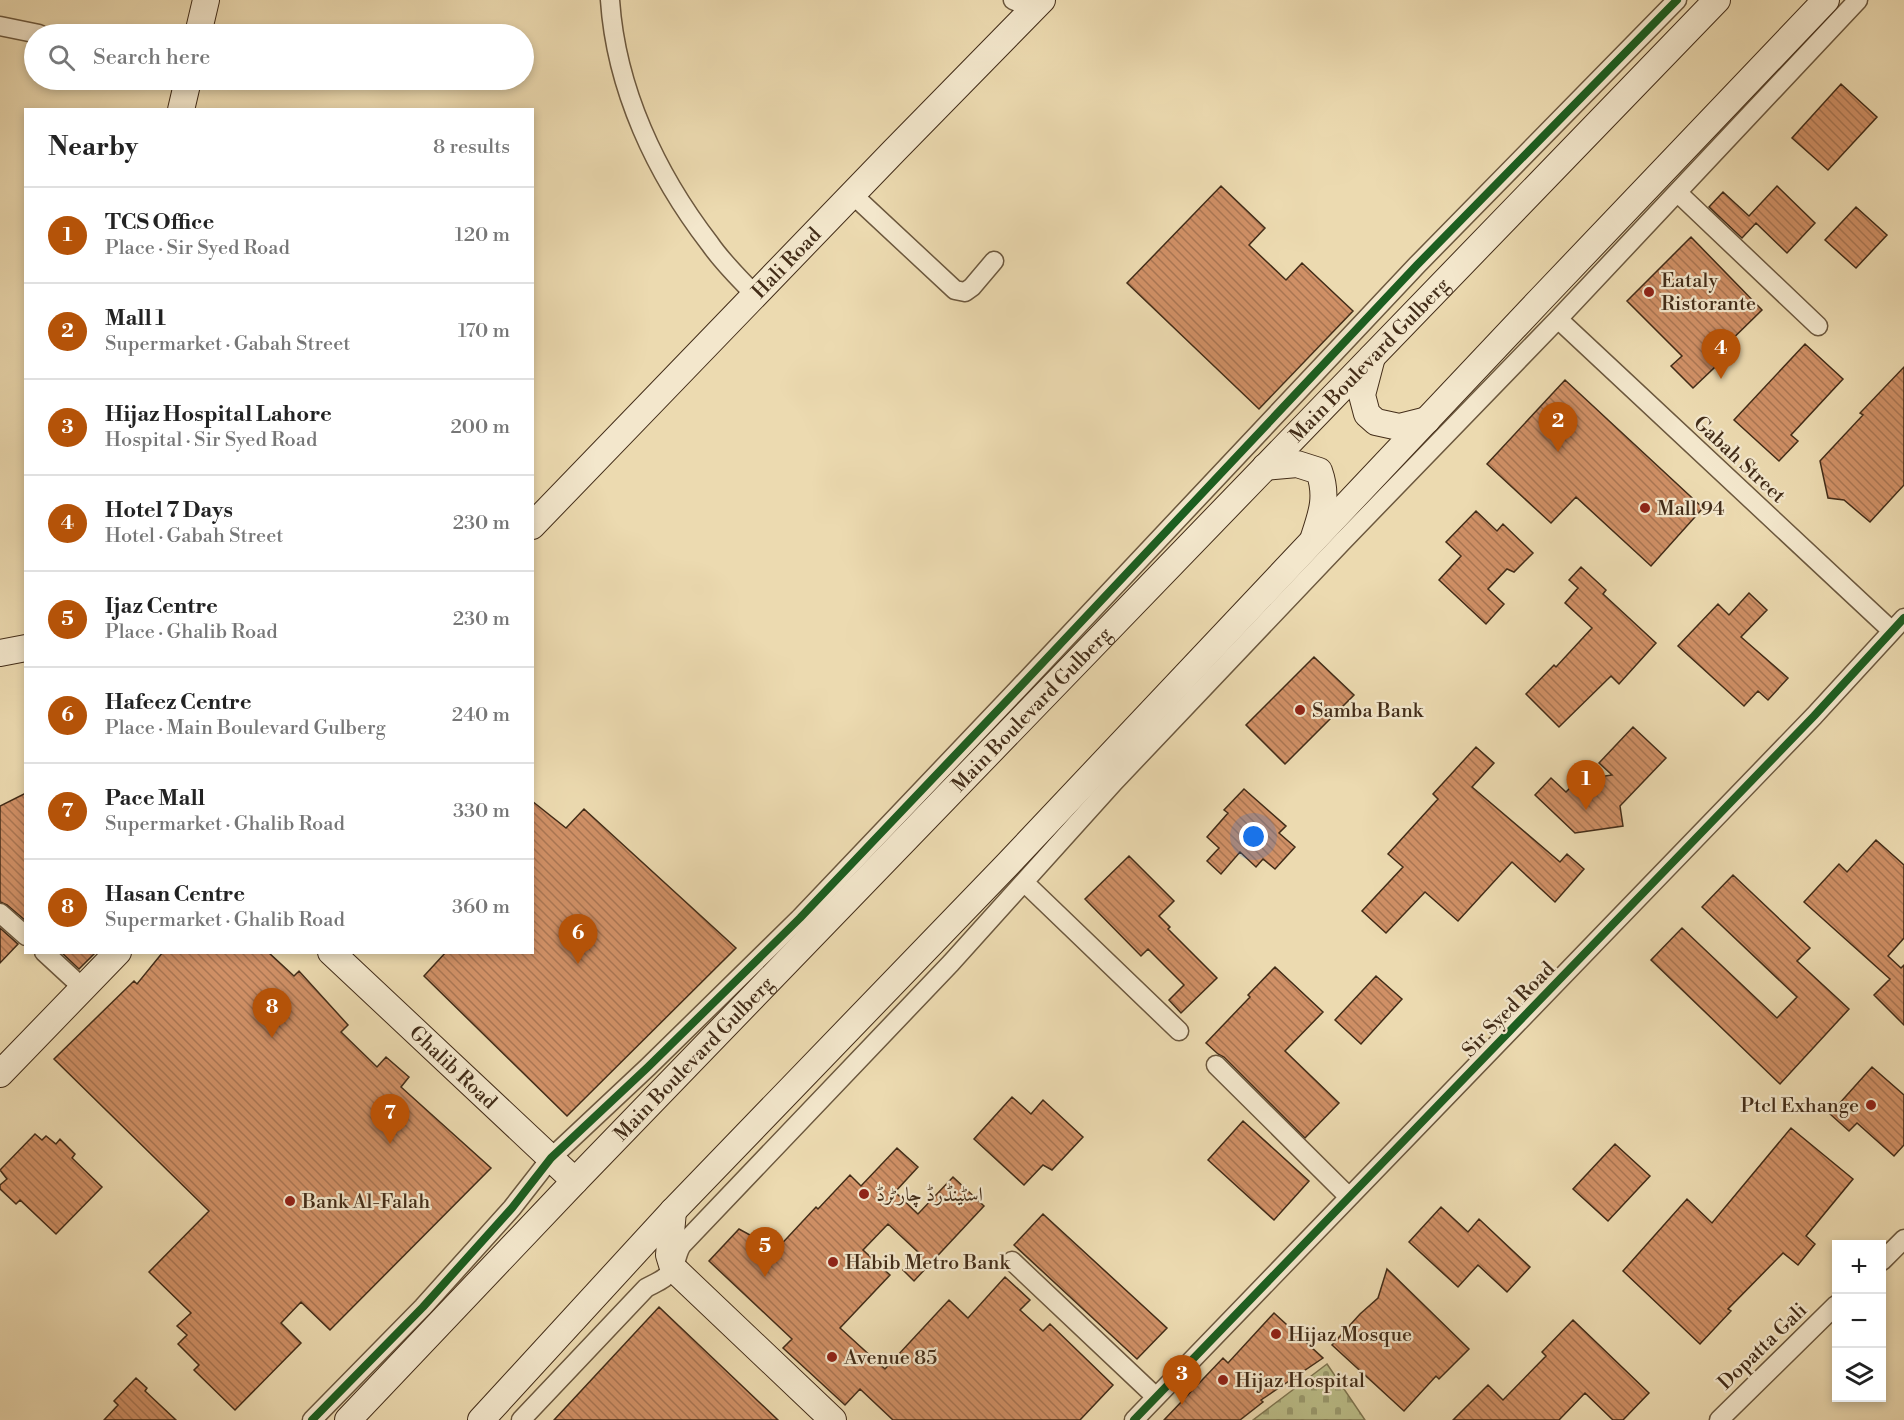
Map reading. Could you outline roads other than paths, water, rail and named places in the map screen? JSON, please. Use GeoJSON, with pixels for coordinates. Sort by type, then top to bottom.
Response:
{"type":"FeatureCollection","features":[{"type":"Feature","properties":{"kind":"main road"},"geometry":{"type":"LineString","coordinates":[[200,24],[206,0]]}},
{"type":"Feature","properties":{"kind":"main road","name":"Main Boulevard Gulberg"},"geometry":{"type":"LineString","coordinates":[[348,1420],[575,1181],[1717,0]]}},
{"type":"Feature","properties":{"kind":"main road"},"geometry":{"type":"LineString","coordinates":[[481,1420],[673,1211],[1007,866],[1826,0]]}},
{"type":"Feature","properties":{"kind":"main road","name":"Hali Road"},"geometry":{"type":"LineString","coordinates":[[534,524],[852,195],[1029,3]]}},
{"type":"Feature","properties":{"kind":"main road"},"geometry":{"type":"LineString","coordinates":[[181,108],[186,90]]}},
{"type":"Feature","properties":{"kind":"main road"},"geometry":{"type":"LineString","coordinates":[[1371,357],[1362,395],[1367,414],[1376,422],[1398,427],[1427,420]]}},
{"type":"Feature","properties":{"kind":"main road"},"geometry":{"type":"LineString","coordinates":[[1265,467],[1297,464],[1319,471],[1325,488],[1322,512],[1313,540]]}},
{"type":"Feature","properties":{"kind":"main road"},"geometry":{"type":"LineString","coordinates":[[0,653],[24,648]]}},
{"type":"Feature","properties":{"kind":"main road"},"geometry":{"type":"LineString","coordinates":[[0,1074],[116,954]]}},
{"type":"Feature","properties":{"kind":"main road","name":"Ghalib Road"},"geometry":{"type":"LineString","coordinates":[[333,954],[575,1181]]}},
{"type":"Feature","properties":{"kind":"main road"},"geometry":{"type":"LineString","coordinates":[[673,1211],[668,1275],[809,1420]]}},
{"type":"Feature","properties":{"kind":"main road"},"geometry":{"type":"LineString","coordinates":[[668,1275],[833,1420]]}},
{"type":"Feature","properties":{"kind":"street"},"geometry":{"type":"LineString","coordinates":[[610,0],[612,29],[632,105],[665,178],[710,245],[756,296]]}},
{"type":"Feature","properties":{"kind":"street"},"geometry":{"type":"LineString","coordinates":[[312,1420],[423,1307],[512,1208],[551,1158],[800,918],[1417,264],[1677,0]]}},
{"type":"Feature","properties":{"kind":"street"},"geometry":{"type":"LineString","coordinates":[[521,1420],[646,1288],[668,1275],[682,1245],[951,963],[1115,781],[1335,549],[1558,320],[1857,0]]}},
{"type":"Feature","properties":{"kind":"street"},"geometry":{"type":"LineString","coordinates":[[0,26],[24,31]]}},
{"type":"Feature","properties":{"kind":"street"},"geometry":{"type":"LineString","coordinates":[[1678,193],[1818,326]]}},
{"type":"Feature","properties":{"kind":"street"},"geometry":{"type":"LineString","coordinates":[[852,195],[955,290],[965,292],[972,287],[994,261]]}},
{"type":"Feature","properties":{"kind":"street","name":"Gabah Street"},"geometry":{"type":"LineString","coordinates":[[1558,320],[1898,625]]}},
{"type":"Feature","properties":{"kind":"street","name":"Sir Syed Road"},"geometry":{"type":"LineString","coordinates":[[1134,1420],[1814,716],[1898,625]]}},
{"type":"Feature","properties":{"kind":"street"},"geometry":{"type":"LineString","coordinates":[[1025,883],[1179,1031]]}},
{"type":"Feature","properties":{"kind":"street"},"geometry":{"type":"LineString","coordinates":[[0,913],[24,934]]}},
{"type":"Feature","properties":{"kind":"street"},"geometry":{"type":"LineString","coordinates":[[46,954],[83,988]]}},
{"type":"Feature","properties":{"kind":"street"},"geometry":{"type":"LineString","coordinates":[[1216,1065],[1349,1197]]}},
{"type":"Feature","properties":{"kind":"street"},"geometry":{"type":"LineString","coordinates":[[1886,1256],[1904,1239]]}},
{"type":"Feature","properties":{"kind":"street"},"geometry":{"type":"LineString","coordinates":[[1012,1261],[1156,1397]]}},
{"type":"Feature","properties":{"kind":"street","name":"Dopatta Gali"},"geometry":{"type":"LineString","coordinates":[[1719,1420],[1832,1309]]}},
{"type":"Feature","properties":{"kind":"place","name":"Eataly Ristorante"},"geometry":{"type":"Point","coordinates":[1649,292]}},
{"type":"Feature","properties":{"kind":"place","name":"Hotel 7 Days"},"geometry":{"type":"Point","coordinates":[1721,379]}},
{"type":"Feature","properties":{"kind":"place","name":"Mall 1"},"geometry":{"type":"Point","coordinates":[1558,452]}},
{"type":"Feature","properties":{"kind":"place","name":"Mall 94"},"geometry":{"type":"Point","coordinates":[1645,508]}},
{"type":"Feature","properties":{"kind":"place","name":"Samba Bank"},"geometry":{"type":"Point","coordinates":[1300,710]}},
{"type":"Feature","properties":{"kind":"place","name":"TCS Office"},"geometry":{"type":"Point","coordinates":[1586,810]}},
{"type":"Feature","properties":{"kind":"place","name":"Hafeez Centre"},"geometry":{"type":"Point","coordinates":[578,964]}},
{"type":"Feature","properties":{"kind":"place","name":"Hasan Centre"},"geometry":{"type":"Point","coordinates":[272,1038]}},
{"type":"Feature","properties":{"kind":"place","name":"Ptcl Exhange"},"geometry":{"type":"Point","coordinates":[1871,1105]}},
{"type":"Feature","properties":{"kind":"place","name":"Pace Mall"},"geometry":{"type":"Point","coordinates":[390,1144]}},
{"type":"Feature","properties":{"kind":"place","name":"اسٹینڈرڈ چارٹرڈ"},"geometry":{"type":"Point","coordinates":[864,1194]}},
{"type":"Feature","properties":{"kind":"place","name":"Bank Al-Falah"},"geometry":{"type":"Point","coordinates":[290,1201]}},
{"type":"Feature","properties":{"kind":"place","name":"Habib Metro Bank"},"geometry":{"type":"Point","coordinates":[833,1262]}},
{"type":"Feature","properties":{"kind":"place","name":"Ijaz Centre"},"geometry":{"type":"Point","coordinates":[765,1277]}},
{"type":"Feature","properties":{"kind":"place","name":"Hijaz Mosque"},"geometry":{"type":"Point","coordinates":[1276,1334]}},
{"type":"Feature","properties":{"kind":"place","name":"Avenue 85"},"geometry":{"type":"Point","coordinates":[832,1357]}},
{"type":"Feature","properties":{"kind":"place","name":"Hijaz Hospital"},"geometry":{"type":"Point","coordinates":[1223,1380]}},
{"type":"Feature","properties":{"kind":"place","name":"Hijaz Hospital Lahore"},"geometry":{"type":"Point","coordinates":[1182,1405]}}]}
